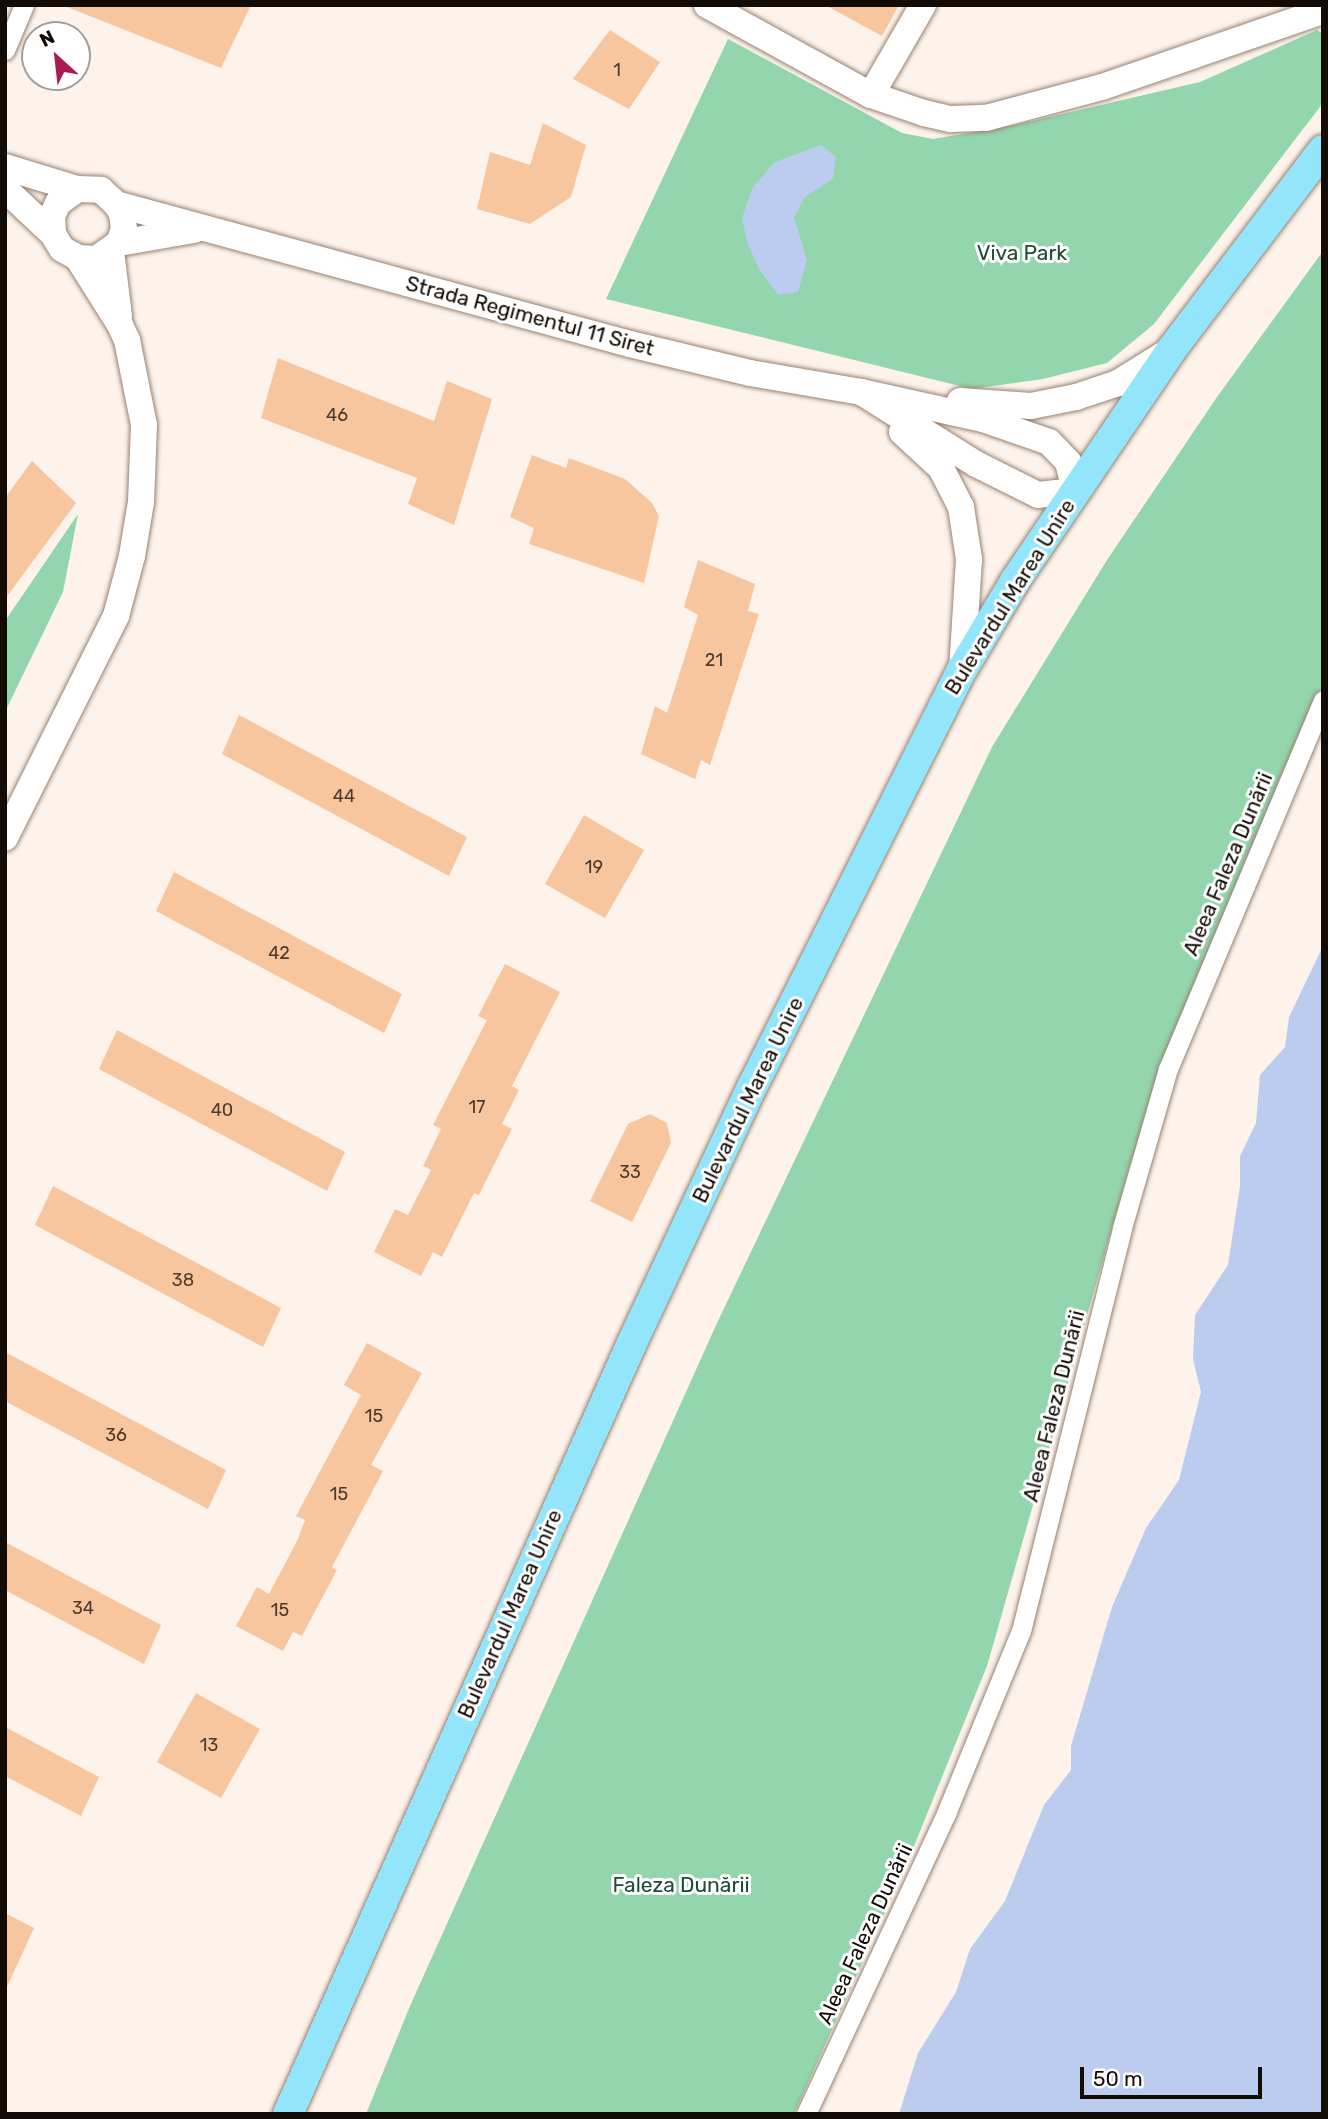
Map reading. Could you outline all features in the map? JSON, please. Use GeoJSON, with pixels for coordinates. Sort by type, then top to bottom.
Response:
{"type":"FeatureCollection","features":[{"type":"Feature","properties":{"kind":"main road"},"geometry":{"type":"LineString","coordinates":[[708,5],[871,95],[951,119],[986,118],[1115,83],[1322,12]]}},
{"type":"Feature","properties":{"kind":"main road"},"geometry":{"type":"LineString","coordinates":[[871,95],[923,5]]}},
{"type":"Feature","properties":{"kind":"main road","name":"Bulevardul Marea Unire"},"geometry":{"type":"LineString","coordinates":[[288,2114],[631,1345],[752,1087],[962,670],[1015,581],[1172,349],[1323,150]]}},
{"type":"Feature","properties":{"kind":"main road"},"geometry":{"type":"LineString","coordinates":[[5,167],[71,192],[101,190],[116,204],[122,213],[124,229],[115,247],[120,325]]}},
{"type":"Feature","properties":{"kind":"main road"},"geometry":{"type":"LineString","coordinates":[[5,189],[53,234],[62,249],[78,258],[96,259],[115,247],[202,229]]}},
{"type":"Feature","properties":{"kind":"main road"},"geometry":{"type":"LineString","coordinates":[[53,234],[52,216],[71,192]]}},
{"type":"Feature","properties":{"kind":"main road","name":"Strada Regimentul 11 Siret"},"geometry":{"type":"LineString","coordinates":[[116,204],[656,350],[750,373],[861,392]]}},
{"type":"Feature","properties":{"kind":"main road"},"geometry":{"type":"LineString","coordinates":[[5,838],[116,616],[132,556],[141,502],[145,425],[127,340],[78,258]]}},
{"type":"Feature","properties":{"kind":"main road"},"geometry":{"type":"LineString","coordinates":[[861,392],[1031,406],[1076,397],[1118,383],[1172,349]]}},
{"type":"Feature","properties":{"kind":"main road"},"geometry":{"type":"LineString","coordinates":[[861,392],[983,419],[1049,442],[1068,462],[1075,491],[1038,495],[975,464],[861,392]]}},
{"type":"Feature","properties":{"kind":"main road"},"geometry":{"type":"LineString","coordinates":[[861,392],[941,468],[961,507],[969,559],[962,670]]}},
{"type":"Feature","properties":{"kind":"street"},"geometry":{"type":"LineString","coordinates":[[5,50],[24,5]]}},
{"type":"Feature","properties":{"kind":"street","name":"Aleea Faleza Dunării"},"geometry":{"type":"LineString","coordinates":[[806,2114],[947,1811],[1021,1631],[1122,1228],[1168,1069],[1323,699]]}},
{"type":"Feature","properties":{"kind":"green space","name":"Viva Park"},"geometry":{"type":"Polygon","coordinates":[[[1317,30],[1323,34],[1323,103],[1154,324],[1107,363],[1043,379],[972,389],[606,299],[728,39],[902,133],[933,139],[1015,125],[1200,82],[1317,30]]]}},
{"type":"Feature","properties":{"kind":"green space","name":"Faleza Dunării"},"geometry":{"type":"Polygon","coordinates":[[[1323,251],[1323,684],[1130,1165],[987,1666],[908,1861],[794,2114],[366,2114],[410,2006],[717,1323],[992,747],[1107,560],[1217,397],[1323,251]]]}},
{"type":"Feature","properties":{"kind":"green space"},"geometry":{"type":"Polygon","coordinates":[[[78,514],[63,592],[5,712],[5,621],[78,514]]]}},
{"type":"Feature","properties":{"kind":"water"},"geometry":{"type":"Polygon","coordinates":[[[821,145],[836,157],[833,179],[805,197],[794,217],[807,260],[798,292],[778,295],[759,269],[747,242],[742,218],[753,187],[775,162],[821,145]]]}},
{"type":"Feature","properties":{"kind":"water"},"geometry":{"type":"Polygon","coordinates":[[[1323,946],[1323,2114],[899,2114],[918,2053],[956,1992],[970,1949],[1005,1901],[1044,1805],[1071,1770],[1071,1746],[1112,1607],[1146,1528],[1179,1480],[1201,1392],[1193,1359],[1195,1315],[1228,1265],[1240,1186],[1240,1156],[1256,1123],[1260,1075],[1285,1047],[1289,1017],[1323,946]]]}},
{"type":"Feature","properties":{"kind":"building"},"geometry":{"type":"Polygon","coordinates":[[[62,5],[251,5],[221,68],[62,5]]]}},
{"type":"Feature","properties":{"kind":"building"},"geometry":{"type":"Polygon","coordinates":[[[825,5],[899,5],[882,36],[825,5]]]}},
{"type":"Feature","properties":{"kind":"building"},"geometry":{"type":"Polygon","coordinates":[[[610,30],[660,62],[629,109],[573,79],[610,30]]]}},
{"type":"Feature","properties":{"kind":"building"},"geometry":{"type":"Polygon","coordinates":[[[543,123],[586,145],[571,197],[530,224],[477,209],[490,152],[530,165],[543,123]]]}},
{"type":"Feature","properties":{"kind":"building"},"geometry":{"type":"Polygon","coordinates":[[[278,358],[434,421],[447,381],[492,399],[454,525],[408,504],[417,478],[261,418],[278,358]]]}},
{"type":"Feature","properties":{"kind":"building"},"geometry":{"type":"Polygon","coordinates":[[[532,455],[566,468],[569,458],[625,479],[652,503],[659,516],[644,583],[529,544],[534,528],[510,517],[532,455]]]}},
{"type":"Feature","properties":{"kind":"building"},"geometry":{"type":"Polygon","coordinates":[[[32,461],[76,503],[5,599],[5,498],[32,461]]]}},
{"type":"Feature","properties":{"kind":"building"},"geometry":{"type":"Polygon","coordinates":[[[698,560],[755,584],[748,611],[759,614],[710,765],[701,760],[695,779],[641,754],[655,706],[667,713],[698,615],[684,607],[698,560]]]}},
{"type":"Feature","properties":{"kind":"building"},"geometry":{"type":"Polygon","coordinates":[[[239,715],[467,837],[449,876],[222,754],[239,715]]]}},
{"type":"Feature","properties":{"kind":"building"},"geometry":{"type":"Polygon","coordinates":[[[584,815],[644,850],[605,918],[545,884],[584,815]]]}},
{"type":"Feature","properties":{"kind":"building"},"geometry":{"type":"Polygon","coordinates":[[[174,872],[402,994],[384,1033],[156,911],[174,872]]]}},
{"type":"Feature","properties":{"kind":"building"},"geometry":{"type":"Polygon","coordinates":[[[505,964],[560,992],[512,1086],[519,1090],[502,1124],[512,1129],[479,1195],[474,1193],[442,1257],[433,1252],[421,1276],[374,1252],[395,1209],[408,1215],[431,1170],[423,1166],[441,1129],[433,1125],[487,1020],[478,1016],[505,964]]]}},
{"type":"Feature","properties":{"kind":"building"},"geometry":{"type":"Polygon","coordinates":[[[117,1030],[345,1152],[327,1191],[99,1069],[117,1030]]]}},
{"type":"Feature","properties":{"kind":"building"},"geometry":{"type":"Polygon","coordinates":[[[650,1114],[667,1123],[671,1143],[632,1222],[590,1201],[628,1124],[650,1114]]]}},
{"type":"Feature","properties":{"kind":"building"},"geometry":{"type":"Polygon","coordinates":[[[53,1186],[281,1308],[263,1347],[35,1225],[53,1186]]]}},
{"type":"Feature","properties":{"kind":"building"},"geometry":{"type":"Polygon","coordinates":[[[367,1343],[422,1373],[371,1465],[383,1471],[332,1567],[337,1570],[302,1636],[293,1632],[283,1651],[236,1626],[257,1587],[269,1594],[298,1539],[305,1520],[296,1516],[361,1395],[344,1385],[367,1343]]]}},
{"type":"Feature","properties":{"kind":"building"},"geometry":{"type":"Polygon","coordinates":[[[5,1352],[226,1470],[208,1509],[5,1401],[5,1352]]]}},
{"type":"Feature","properties":{"kind":"building"},"geometry":{"type":"Polygon","coordinates":[[[5,1542],[161,1625],[144,1664],[5,1590],[5,1542]]]}},
{"type":"Feature","properties":{"kind":"building"},"geometry":{"type":"Polygon","coordinates":[[[196,1693],[260,1729],[221,1798],[157,1762],[196,1693]]]}},
{"type":"Feature","properties":{"kind":"building"},"geometry":{"type":"Polygon","coordinates":[[[5,1727],[99,1777],[81,1816],[5,1776],[5,1727]]]}},
{"type":"Feature","properties":{"kind":"building"},"geometry":{"type":"Polygon","coordinates":[[[5,1913],[34,1928],[5,1991],[5,1913]]]}}]}
